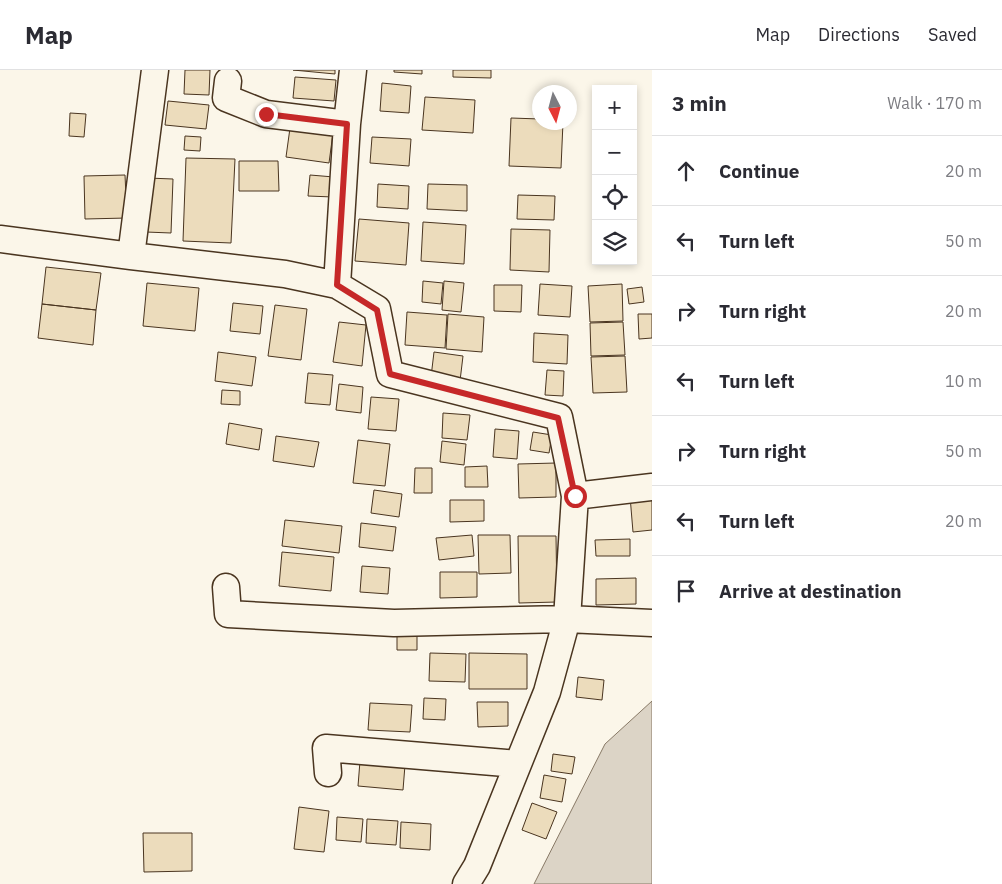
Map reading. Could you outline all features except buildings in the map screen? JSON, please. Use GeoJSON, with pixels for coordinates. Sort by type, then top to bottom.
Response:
{"type":"FeatureCollection","features":[{"type":"Feature","properties":{"kind":"street"},"geometry":{"type":"LineString","coordinates":[[131,256],[155,70]]}},
{"type":"Feature","properties":{"kind":"street"},"geometry":{"type":"LineString","coordinates":[[337,285],[347,124],[353,70]]}},
{"type":"Feature","properties":{"kind":"street"},"geometry":{"type":"LineString","coordinates":[[228,81],[226,98],[266,114],[347,124]]}},
{"type":"Feature","properties":{"kind":"street"},"geometry":{"type":"LineString","coordinates":[[0,239],[285,274],[337,285],[377,310],[390,374],[558,418],[575,496],[567,619],[547,692],[477,866],[466,884]]}},
{"type":"Feature","properties":{"kind":"street"},"geometry":{"type":"LineString","coordinates":[[575,496],[652,487]]}},
{"type":"Feature","properties":{"kind":"street"},"geometry":{"type":"LineString","coordinates":[[226,587],[228,614],[394,623],[567,619],[652,623]]}},
{"type":"Feature","properties":{"kind":"street"},"geometry":{"type":"LineString","coordinates":[[328,773],[326,748],[517,764]]}},
{"type":"Feature","properties":{"kind":"shaded area"},"geometry":{"type":"Polygon","coordinates":[[[652,701],[652,884],[534,884],[605,744],[652,701]]]}},
{"type":"Feature","properties":{"kind":"route"},"geometry":{"type":"LineString","coordinates":[[266,114],[347,124],[337,285],[377,310],[390,374],[558,418],[575,496]]}}]}
